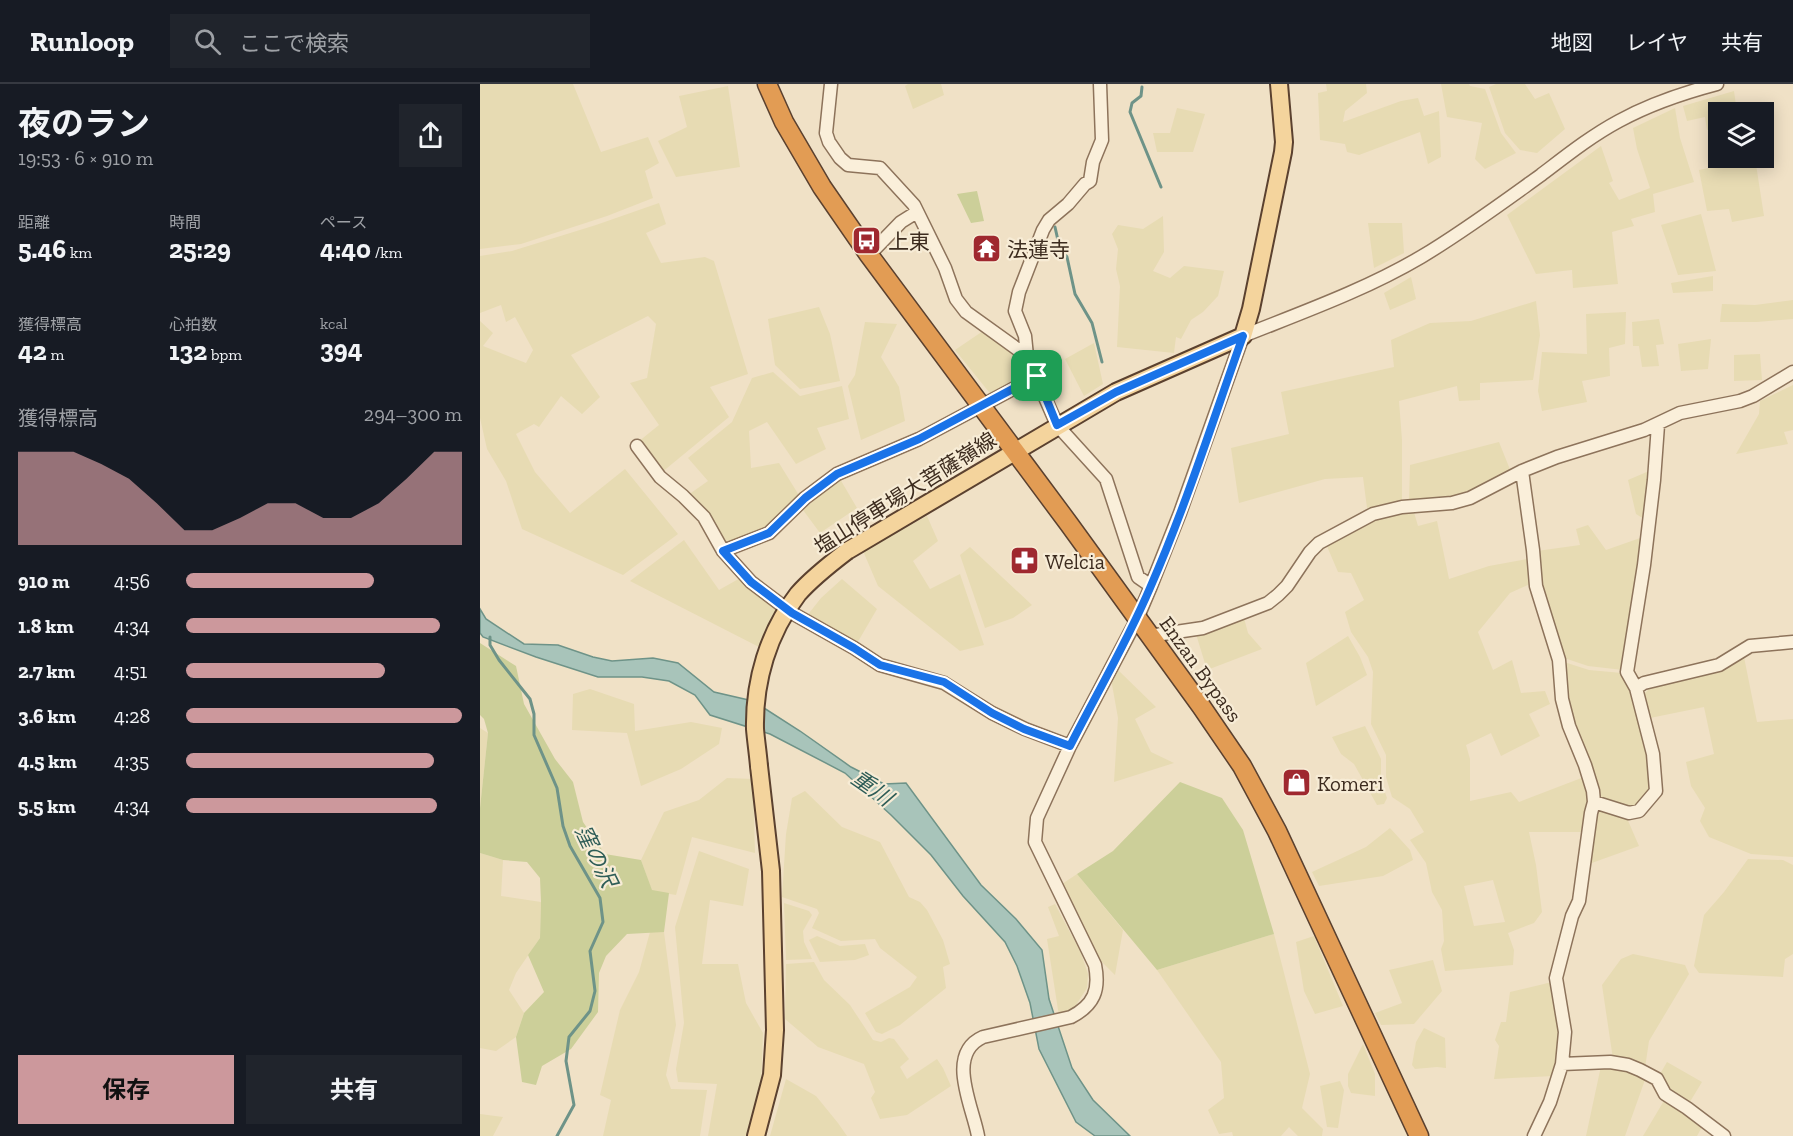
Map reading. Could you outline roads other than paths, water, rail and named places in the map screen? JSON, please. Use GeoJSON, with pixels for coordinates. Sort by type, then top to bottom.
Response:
{"type":"FeatureCollection","features":[{"type":"Feature","properties":{"kind":"highway","name":"Enzan Bypass"},"geometry":{"type":"LineString","coordinates":[[767,84],[784,122],[822,187],[869,255],[1201,706],[1242,766],[1277,831],[1419,1136]]}},
{"type":"Feature","properties":{"kind":"main road"},"geometry":{"type":"LineString","coordinates":[[1243,336],[1251,309],[1283,152],[1279,84]]}},
{"type":"Feature","properties":{"kind":"main road","name":"塩山停車場大菩薩嶺線"},"geometry":{"type":"LineString","coordinates":[[756,1136],[772,1075],[775,1030],[771,871],[755,730],[756,695],[758,680],[772,636],[782,618],[799,594],[821,571],[847,551],[889,525],[1116,392],[1243,336]]}},
{"type":"Feature","properties":{"kind":"street"},"geometry":{"type":"LineString","coordinates":[[831,84],[826,133],[834,150],[848,165],[880,168],[914,205],[945,268],[956,299],[966,312],[1028,356]]}},
{"type":"Feature","properties":{"kind":"street"},"geometry":{"type":"LineString","coordinates":[[1100,84],[1102,140],[1093,162],[1090,181],[1049,220],[1043,230],[1019,292],[1015,311],[1025,336],[1028,356],[1057,425],[1106,479],[1138,578],[1151,586]]}},
{"type":"Feature","properties":{"kind":"street"},"geometry":{"type":"LineString","coordinates":[[978,1136],[964,1088],[963,1071],[966,1054],[975,1040],[1077,1014],[1089,1005],[1093,998],[1096,982],[1095,965],[1035,842],[1037,818],[1070,746],[1137,619],[1180,513],[1243,336],[1341,297],[1390,274],[1461,232],[1587,141],[1620,120],[1676,95],[1717,84]]}},
{"type":"Feature","properties":{"kind":"street"},"geometry":{"type":"LineString","coordinates":[[869,255],[901,222],[917,212]]}},
{"type":"Feature","properties":{"kind":"street"},"geometry":{"type":"LineString","coordinates":[[1149,636],[1203,627],[1268,603],[1287,585],[1319,543],[1373,514],[1401,507],[1470,498],[1522,471],[1557,457],[1658,425],[1680,413],[1753,396],[1793,372]]}},
{"type":"Feature","properties":{"kind":"street"},"geometry":{"type":"LineString","coordinates":[[723,551],[769,533],[805,498],[837,474],[919,439],[1037,376]]}},
{"type":"Feature","properties":{"kind":"street"},"geometry":{"type":"LineString","coordinates":[[1594,802],[1629,813],[1639,811],[1656,791],[1653,754],[1636,688],[1627,672],[1644,565],[1658,425]]}},
{"type":"Feature","properties":{"kind":"street"},"geometry":{"type":"LineString","coordinates":[[637,446],[660,477],[683,495],[704,517],[723,551],[751,582],[792,613],[880,665],[944,682],[992,713],[1024,729],[1070,746]]}},
{"type":"Feature","properties":{"kind":"street"},"geometry":{"type":"LineString","coordinates":[[1522,471],[1536,586],[1559,660],[1562,699],[1585,765],[1594,802],[1579,901],[1572,916],[1556,978],[1565,1032],[1563,1064],[1550,1102],[1534,1136]]}},
{"type":"Feature","properties":{"kind":"street"},"geometry":{"type":"LineString","coordinates":[[1636,688],[1644,683],[1719,665],[1750,646],[1793,642]]}},
{"type":"Feature","properties":{"kind":"street"},"geometry":{"type":"LineString","coordinates":[[1563,1064],[1610,1062],[1641,1070],[1657,1079],[1665,1094],[1724,1136]]}},
{"type":"Feature","properties":{"kind":"water","name":"重川"},"geometry":{"type":"Polygon","coordinates":[[[480,609],[486,619],[524,644],[558,645],[612,661],[653,658],[678,663],[714,692],[753,701],[851,767],[884,784],[906,783],[981,885],[1016,919],[1042,950],[1049,999],[1072,1068],[1093,1100],[1130,1136],[1095,1136],[1076,1122],[1039,1049],[1030,1003],[1017,966],[1005,942],[963,896],[931,855],[845,773],[770,734],[710,715],[695,695],[669,681],[642,677],[598,677],[483,637],[480,633],[480,609]]]}},
{"type":"Feature","properties":{"kind":"waterway"},"geometry":{"type":"LineString","coordinates":[[1142,87],[1141,96],[1132,103],[1130,112],[1161,187]]}},
{"type":"Feature","properties":{"kind":"waterway"},"geometry":{"type":"LineString","coordinates":[[1055,227],[1059,245],[1067,257],[1075,294],[1092,323],[1102,362]]}},
{"type":"Feature","properties":{"kind":"waterway","name":"窪の沢"},"geometry":{"type":"LineString","coordinates":[[490,637],[490,645],[499,660],[530,699],[534,714],[534,735],[557,788],[563,826],[570,846],[600,898],[603,922],[590,951],[595,991],[590,1011],[569,1037],[566,1061],[574,1105],[557,1136]]}},
{"type":"Feature","properties":{"kind":"place","name":"上東"},"geometry":{"type":"Point","coordinates":[867,241]}},
{"type":"Feature","properties":{"kind":"place","name":"法蓮寺"},"geometry":{"type":"Point","coordinates":[986,249]}},
{"type":"Feature","properties":{"kind":"place","name":"Welcia"},"geometry":{"type":"Point","coordinates":[1024,561]}},
{"type":"Feature","properties":{"kind":"place","name":"Komeri"},"geometry":{"type":"Point","coordinates":[1296,783]}}]}
